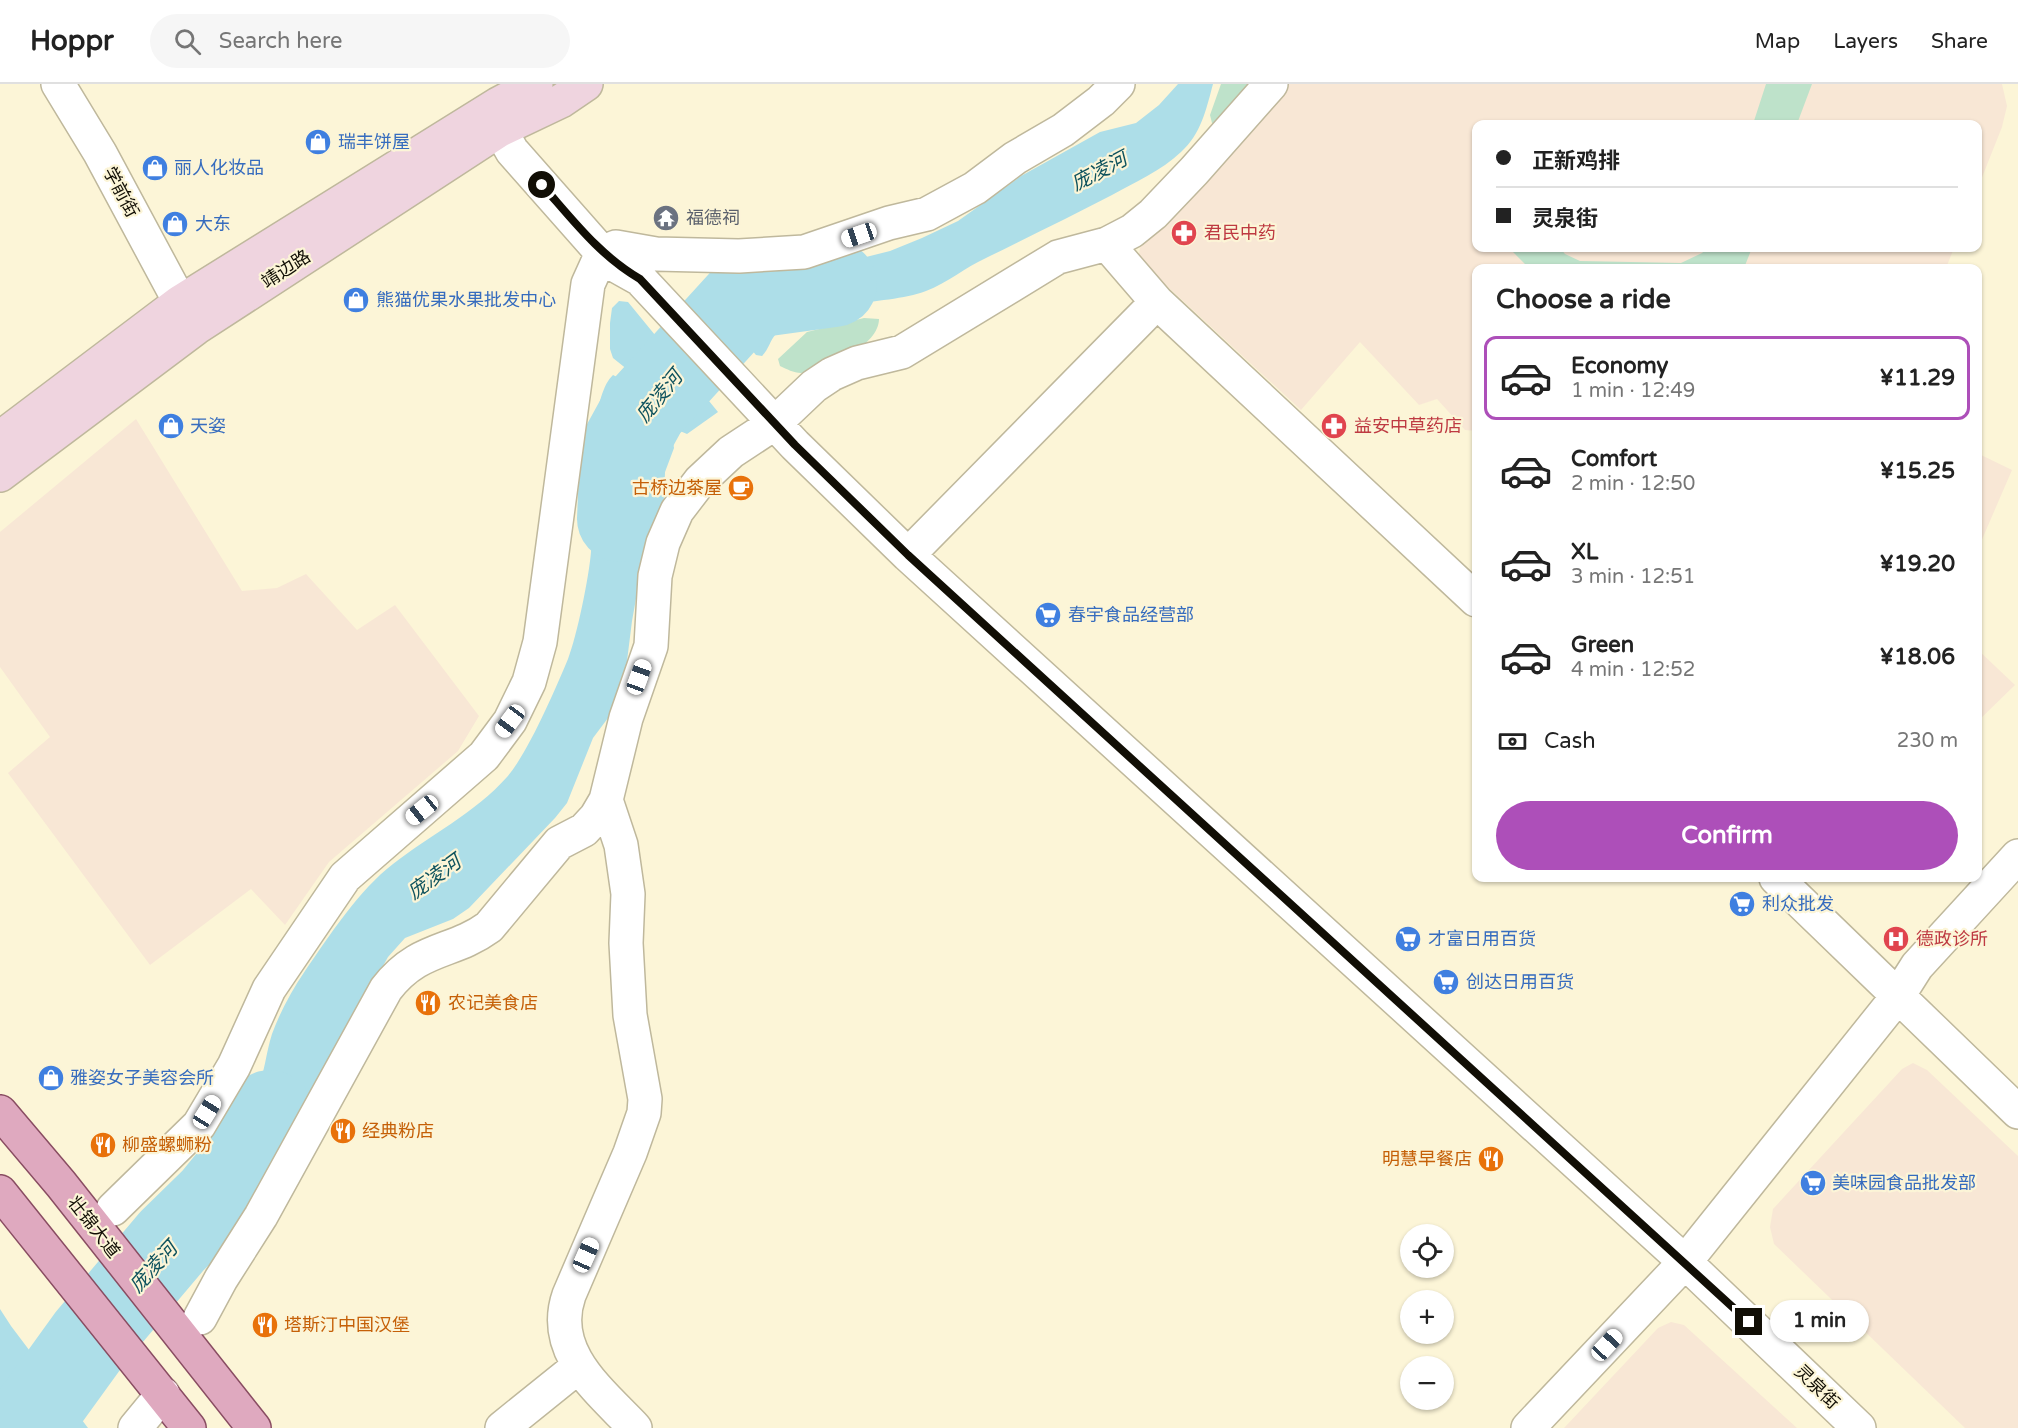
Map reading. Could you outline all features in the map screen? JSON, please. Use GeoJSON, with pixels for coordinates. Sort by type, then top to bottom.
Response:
{"type":"FeatureCollection","features":[{"type":"Feature","properties":{"kind":"main road","name":"靖边路"},"geometry":{"type":"LineString","coordinates":[[0,438],[180,302],[488,111],[536,84]]}},
{"type":"Feature","properties":{"kind":"main road","name":"靖边路"},"geometry":{"type":"LineString","coordinates":[[0,475],[196,328],[500,130],[561,101],[586,84]]}},
{"type":"Feature","properties":{"kind":"main road","name":"壮锦大道"},"geometry":{"type":"LineString","coordinates":[[0,1112],[105,1220],[201,1363],[254,1428]]}},
{"type":"Feature","properties":{"kind":"main road"},"geometry":{"type":"LineString","coordinates":[[0,1192],[189,1428]]}},
{"type":"Feature","properties":{"kind":"street","name":"学前街"},"geometry":{"type":"LineString","coordinates":[[58,84],[100,153],[180,302]]}},
{"type":"Feature","properties":{"kind":"street"},"geometry":{"type":"LineString","coordinates":[[105,1220],[199,1125],[234,1066],[269,989],[345,877],[484,756],[510,721],[530,682],[540,642],[588,284],[602,253],[616,247],[656,254],[763,257],[804,252],[889,223],[927,214],[967,192],[1015,158],[1063,130],[1119,84]]}},
{"type":"Feature","properties":{"kind":"street"},"geometry":{"type":"LineString","coordinates":[[200,1318],[221,1279],[261,1216],[386,989],[398,972],[423,957],[476,937],[489,927],[560,843],[584,830],[596,817],[606,800],[626,718],[651,646],[655,576],[663,543],[677,511],[700,481],[730,453],[775,423],[814,386],[832,374],[857,363],[902,352],[1058,257],[1107,244],[1132,231],[1153,214],[1271,84]]}},
{"type":"Feature","properties":{"kind":"street","name":"灵泉街"},"geometry":{"type":"LineString","coordinates":[[500,130],[512,151],[602,253],[615,265],[640,279],[775,423],[908,555],[1685,1262],[1859,1428]]}},
{"type":"Feature","properties":{"kind":"street"},"geometry":{"type":"LineString","coordinates":[[1107,244],[1158,302],[1472,596]]}},
{"type":"Feature","properties":{"kind":"street"},"geometry":{"type":"LineString","coordinates":[[908,555],[1158,302]]}},
{"type":"Feature","properties":{"kind":"street"},"geometry":{"type":"LineString","coordinates":[[606,800],[621,845],[628,894],[626,943],[630,1015],[645,1099],[644,1113],[630,1154],[563,1312],[566,1341],[579,1366],[635,1428]]}},
{"type":"Feature","properties":{"kind":"street"},"geometry":{"type":"LineString","coordinates":[[1528,1428],[1685,1262],[1898,996],[1917,966],[2018,856]]}},
{"type":"Feature","properties":{"kind":"street"},"geometry":{"type":"LineString","coordinates":[[1780,882],[2018,1112]]}},
{"type":"Feature","properties":{"kind":"street"},"geometry":{"type":"LineString","coordinates":[[502,1428],[579,1366]]}},
{"type":"Feature","properties":{"kind":"street"},"geometry":{"type":"LineString","coordinates":[[135,1428],[163,1394]]}},
{"type":"Feature","properties":{"kind":"shaded area"},"geometry":{"type":"Polygon","coordinates":[[[1286,84],[2002,84],[2007,106],[2002,127],[1982,177],[1982,120],[1472,120],[1472,252],[1952,252],[1948,264],[1472,264],[1472,431],[1465,430],[1437,399],[1419,405],[1360,342],[1301,410],[1142,263],[1139,254],[1141,243],[1286,84]]]}},
{"type":"Feature","properties":{"kind":"shaded area"},"geometry":{"type":"Polygon","coordinates":[[[136,419],[242,591],[277,588],[306,574],[357,630],[395,605],[479,716],[458,751],[329,862],[285,925],[251,889],[150,965],[8,773],[50,737],[0,667],[0,532],[136,419]]]}},
{"type":"Feature","properties":{"kind":"shaded area"},"geometry":{"type":"Polygon","coordinates":[[[1982,455],[2012,470],[1982,539],[1982,455]]]}},
{"type":"Feature","properties":{"kind":"shaded area"},"geometry":{"type":"Polygon","coordinates":[[[1982,654],[2015,685],[1982,717],[1982,654]]]}},
{"type":"Feature","properties":{"kind":"shaded area"},"geometry":{"type":"Polygon","coordinates":[[[1913,1063],[1927,1070],[2018,1156],[2018,1428],[1965,1428],[1774,1244],[1770,1227],[1773,1209],[1902,1069],[1913,1063]]]}},
{"type":"Feature","properties":{"kind":"shaded area"},"geometry":{"type":"Polygon","coordinates":[[[1671,1322],[1684,1325],[1797,1428],[1564,1428],[1658,1328],[1671,1322]]]}},
{"type":"Feature","properties":{"kind":"green space"},"geometry":{"type":"Polygon","coordinates":[[[1221,84],[1258,84],[1220,123],[1212,123],[1210,115],[1221,84]]]}},
{"type":"Feature","properties":{"kind":"green space"},"geometry":{"type":"Polygon","coordinates":[[[1766,84],[1812,84],[1798,120],[1754,120],[1766,84]]]}},
{"type":"Feature","properties":{"kind":"green space"},"geometry":{"type":"Polygon","coordinates":[[[1513,252],[1563,252],[1580,261],[1681,263],[1703,252],[1750,252],[1746,264],[1525,264],[1513,252]]]}},
{"type":"Feature","properties":{"kind":"green space"},"geometry":{"type":"Polygon","coordinates":[[[864,318],[879,319],[877,329],[871,338],[852,354],[828,366],[803,373],[793,372],[780,366],[778,359],[807,332],[864,318]]]}},
{"type":"Feature","properties":{"kind":"water"},"geometry":{"type":"Polygon","coordinates":[[[1178,84],[1213,84],[1198,129],[1188,145],[1173,159],[1139,181],[979,262],[934,288],[909,296],[847,305],[807,314],[790,322],[776,334],[762,356],[756,355],[707,297],[707,289],[712,281],[854,260],[890,251],[922,238],[958,221],[1021,176],[1100,132],[1136,123],[1159,105],[1178,84]]]}},
{"type":"Feature","properties":{"kind":"water"},"geometry":{"type":"Polygon","coordinates":[[[619,301],[628,302],[718,412],[687,434],[680,431],[628,370],[613,358],[610,349],[610,323],[612,308],[619,301]]]}},
{"type":"Feature","properties":{"kind":"water"},"geometry":{"type":"Polygon","coordinates":[[[613,375],[625,381],[672,435],[674,448],[653,504],[632,621],[625,677],[608,718],[593,738],[567,803],[555,818],[469,908],[453,919],[405,938],[388,957],[227,1245],[182,1174],[224,1136],[250,1102],[260,1083],[272,1034],[291,993],[346,914],[381,874],[407,853],[481,802],[507,777],[524,753],[556,687],[568,659],[585,591],[591,552],[595,431],[604,388],[613,375]]]}},
{"type":"Feature","properties":{"kind":"water"},"geometry":{"type":"Polygon","coordinates":[[[0,1309],[11,1326],[88,1428],[0,1428],[0,1309]]]}},
{"type":"Feature","properties":{"kind":"waterway","name":"庞凌河"},"geometry":{"type":"LineString","coordinates":[[620,519],[623,448],[645,408],[747,296],[834,284]]}},
{"type":"Feature","properties":{"kind":"waterway","name":"庞凌河"},"geometry":{"type":"LineString","coordinates":[[25,1428],[90,1338],[172,1241],[214,1200],[237,1172],[270,1113]]}},
{"type":"Feature","properties":{"kind":"place","name":"瑞丰饼屋"},"geometry":{"type":"Point","coordinates":[318,142]}},
{"type":"Feature","properties":{"kind":"place","name":"丽人化妆品"},"geometry":{"type":"Point","coordinates":[155,168]}},
{"type":"Feature","properties":{"kind":"place","name":"福德祠"},"geometry":{"type":"Point","coordinates":[666,218]}},
{"type":"Feature","properties":{"kind":"place","name":"大东"},"geometry":{"type":"Point","coordinates":[175,224]}},
{"type":"Feature","properties":{"kind":"place","name":"君民中药"},"geometry":{"type":"Point","coordinates":[1184,233]}},
{"type":"Feature","properties":{"kind":"place","name":"熊猫优果水果批发中心"},"geometry":{"type":"Point","coordinates":[356,300]}},
{"type":"Feature","properties":{"kind":"place","name":"天姿"},"geometry":{"type":"Point","coordinates":[171,426]}},
{"type":"Feature","properties":{"kind":"place","name":"益安中草药店"},"geometry":{"type":"Point","coordinates":[1334,426]}},
{"type":"Feature","properties":{"kind":"place","name":"古桥边茶屋"},"geometry":{"type":"Point","coordinates":[741,488]}},
{"type":"Feature","properties":{"kind":"place","name":"春宇食品经营部"},"geometry":{"type":"Point","coordinates":[1048,615]}},
{"type":"Feature","properties":{"kind":"place","name":"利众批发"},"geometry":{"type":"Point","coordinates":[1742,904]}},
{"type":"Feature","properties":{"kind":"place","name":"才富日用百货"},"geometry":{"type":"Point","coordinates":[1408,939]}},
{"type":"Feature","properties":{"kind":"place","name":"德政诊所"},"geometry":{"type":"Point","coordinates":[1896,939]}},
{"type":"Feature","properties":{"kind":"place","name":"创达日用百货"},"geometry":{"type":"Point","coordinates":[1446,982]}},
{"type":"Feature","properties":{"kind":"place","name":"农记美食店"},"geometry":{"type":"Point","coordinates":[428,1003]}},
{"type":"Feature","properties":{"kind":"place","name":"雅姿女子美容会所"},"geometry":{"type":"Point","coordinates":[51,1078]}},
{"type":"Feature","properties":{"kind":"place","name":"经典粉店"},"geometry":{"type":"Point","coordinates":[343,1131]}},
{"type":"Feature","properties":{"kind":"place","name":"柳盛螺蛳粉"},"geometry":{"type":"Point","coordinates":[103,1145]}},
{"type":"Feature","properties":{"kind":"place","name":"明慧早餐店"},"geometry":{"type":"Point","coordinates":[1491,1159]}},
{"type":"Feature","properties":{"kind":"place","name":"美味园食品批发部"},"geometry":{"type":"Point","coordinates":[1813,1183]}},
{"type":"Feature","properties":{"kind":"place","name":"塔斯汀中国汉堡"},"geometry":{"type":"Point","coordinates":[265,1325]}},
{"type":"Feature","properties":{"kind":"route"},"geometry":{"type":"LineString","coordinates":[[542,185],[602,253],[615,265],[640,279],[795,445],[908,555],[1749,1322]]}}]}
